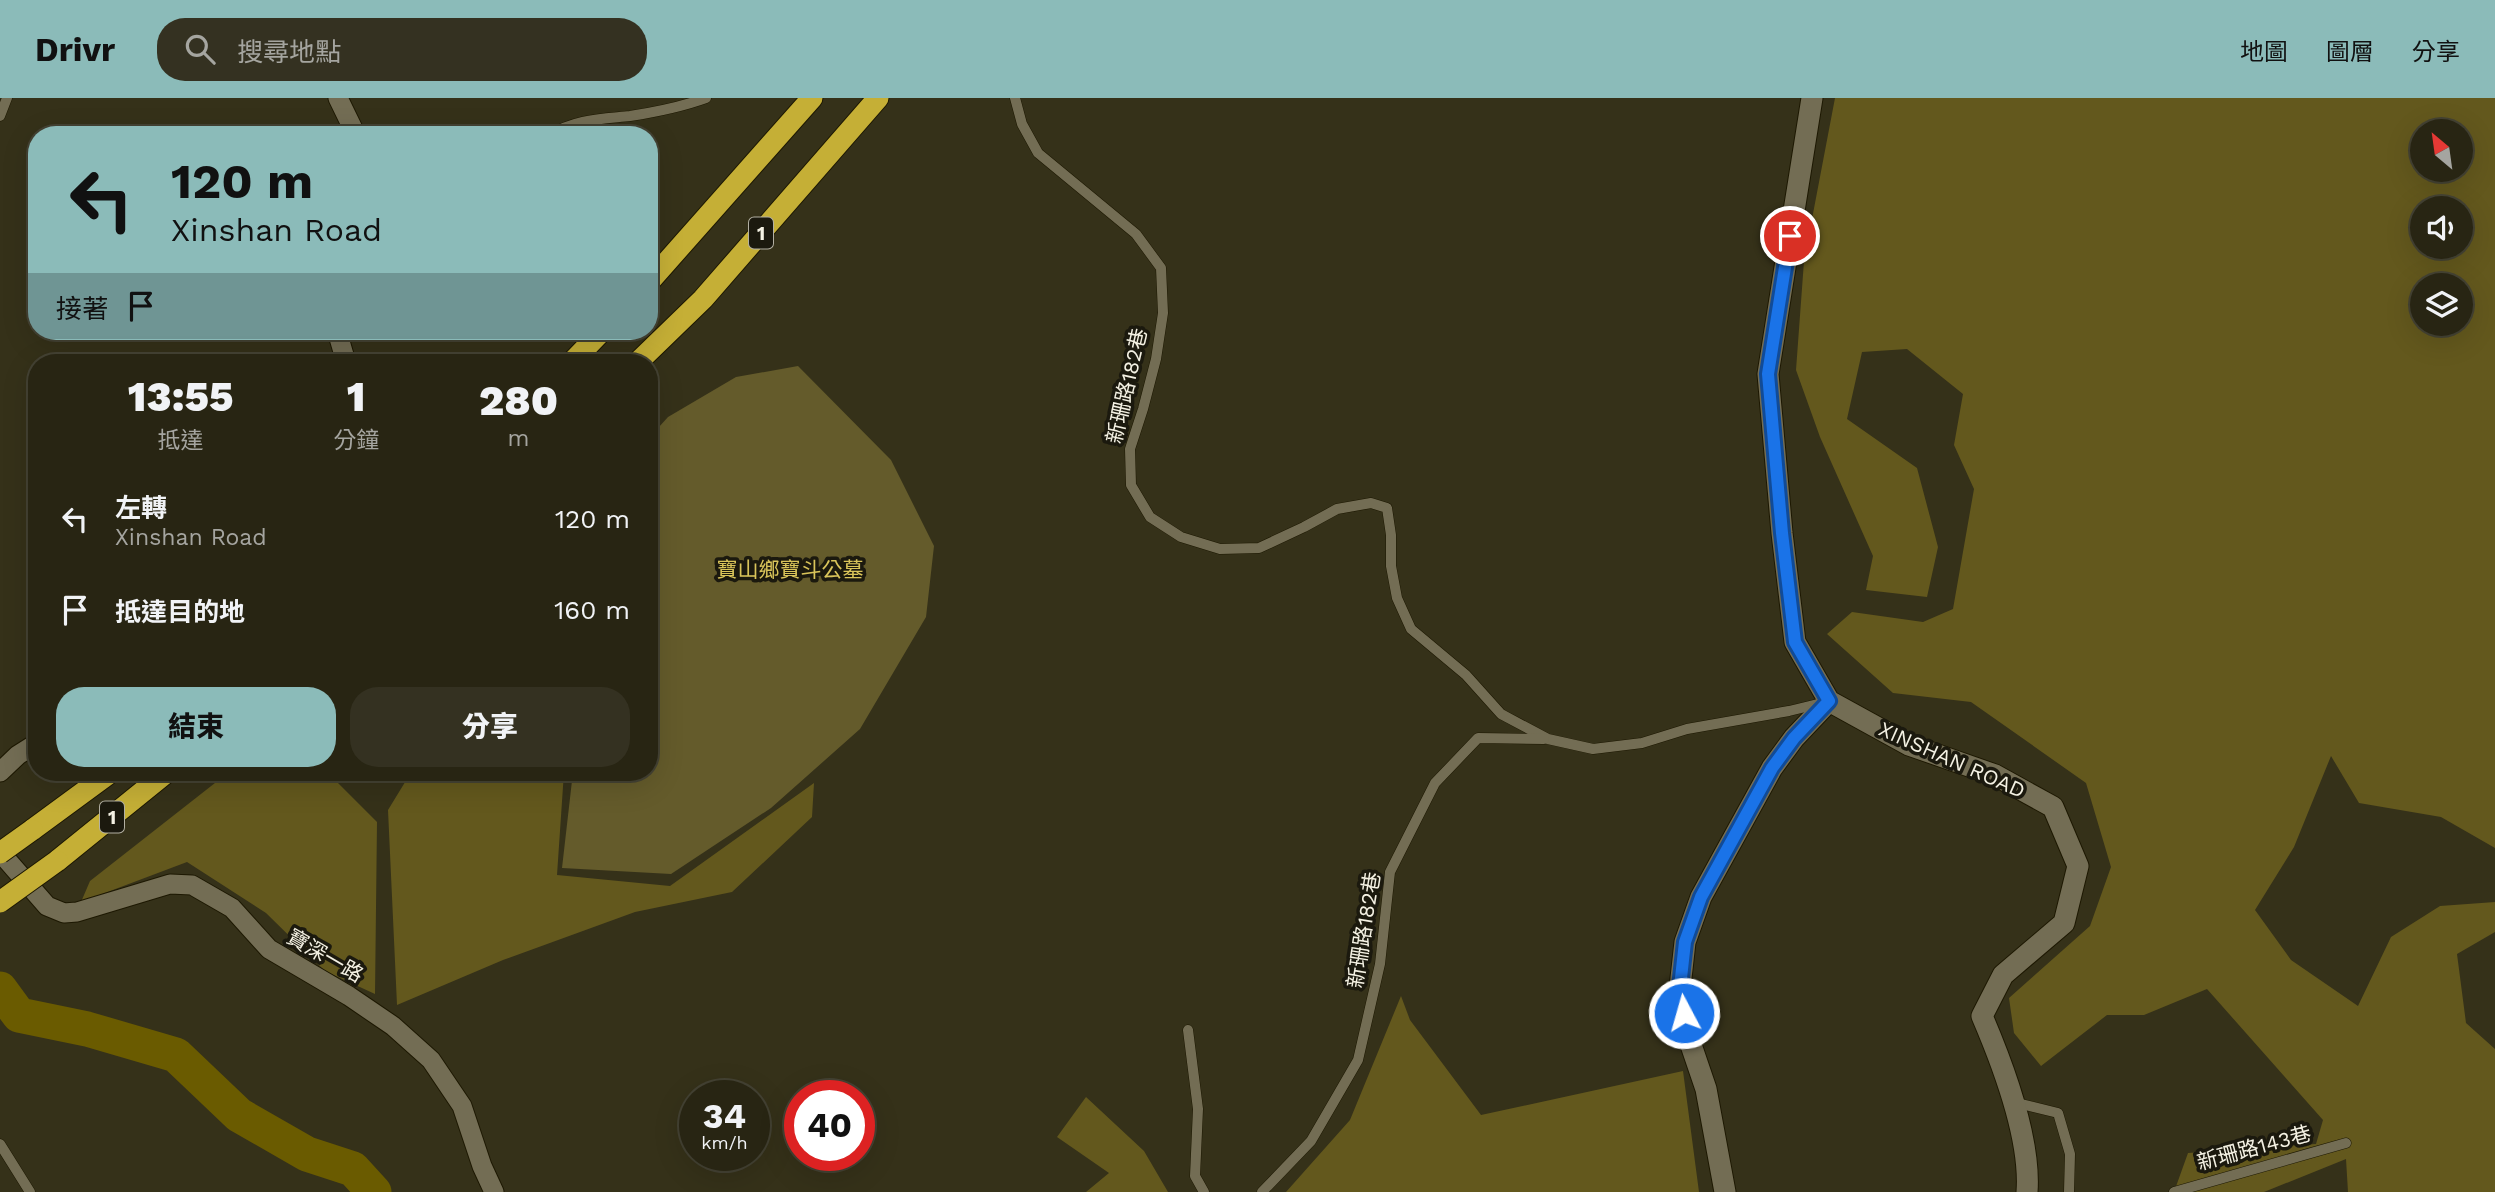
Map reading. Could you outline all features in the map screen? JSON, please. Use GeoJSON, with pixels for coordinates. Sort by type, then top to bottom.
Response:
{"type":"FeatureCollection","features":[{"type":"Feature","properties":{"kind":"highway","name":"1"},"geometry":{"type":"LineString","coordinates":[[658,272],[812,98]]}},
{"type":"Feature","properties":{"kind":"highway","name":"1"},"geometry":{"type":"LineString","coordinates":[[646,354],[703,299],[878,98]]}},
{"type":"Feature","properties":{"kind":"highway"},"geometry":{"type":"LineString","coordinates":[[580,354],[594,340]]}},
{"type":"Feature","properties":{"kind":"highway","name":"1"},"geometry":{"type":"LineString","coordinates":[[0,852],[99,781]]}},
{"type":"Feature","properties":{"kind":"highway","name":"1"},"geometry":{"type":"LineString","coordinates":[[0,901],[58,861],[156,781]]}},
{"type":"Feature","properties":{"kind":"street"},"geometry":{"type":"LineString","coordinates":[[338,98],[352,126]]}},
{"type":"Feature","properties":{"kind":"street"},"geometry":{"type":"LineString","coordinates":[[1725,1192],[1706,1089],[1689,1039],[1680,987],[1685,942],[1701,897],[1772,768],[1794,738],[1829,701],[1795,642],[1768,374],[1812,98]]}},
{"type":"Feature","properties":{"kind":"street","name":"XINSHAN ROAD"},"geometry":{"type":"LineString","coordinates":[[1829,701],[1909,745],[1995,775],[2053,807],[2078,866],[2064,923],[2003,975],[1982,1017],[2003,1066],[2028,1168],[2027,1192]]}},
{"type":"Feature","properties":{"kind":"street"},"geometry":{"type":"LineString","coordinates":[[0,772],[28,749]]}},
{"type":"Feature","properties":{"kind":"street","name":"寶深一路"},"geometry":{"type":"LineString","coordinates":[[0,852],[47,906],[55,911],[77,912],[170,884],[200,888],[232,908],[269,949],[349,996],[393,1026],[430,1060],[462,1106],[482,1167],[494,1192]]}},
{"type":"Feature","properties":{"kind":"lane"},"geometry":{"type":"LineString","coordinates":[[0,116],[7,98]]}},
{"type":"Feature","properties":{"kind":"lane"},"geometry":{"type":"LineString","coordinates":[[565,126],[589,119],[680,108],[706,98]]}},
{"type":"Feature","properties":{"kind":"lane","name":"新珊路182巷"},"geometry":{"type":"LineString","coordinates":[[1015,98],[1022,124],[1038,153],[1136,234],[1161,268],[1163,313],[1156,359],[1130,449],[1131,485],[1150,517],[1181,537],[1220,549],[1259,548],[1337,509],[1371,503],[1387,508],[1391,535],[1391,566],[1397,598],[1411,629],[1466,675],[1501,714],[1548,738],[1593,749],[1642,743],[1687,729],[1829,701]]}},
{"type":"Feature","properties":{"kind":"lane","name":"新珊路182巷"},"geometry":{"type":"LineString","coordinates":[[1262,1192],[1311,1141],[1358,1060],[1380,964],[1390,872],[1435,783],[1478,738],[1548,738]]}},
{"type":"Feature","properties":{"kind":"lane"},"geometry":{"type":"LineString","coordinates":[[1188,1030],[1198,1109],[1195,1176],[1204,1192]]}},
{"type":"Feature","properties":{"kind":"lane"},"geometry":{"type":"LineString","coordinates":[[2012,1102],[2058,1112],[2070,1154],[2069,1192]]}},
{"type":"Feature","properties":{"kind":"lane","name":"新珊路143巷"},"geometry":{"type":"LineString","coordinates":[[2174,1192],[2346,1143]]}},
{"type":"Feature","properties":{"kind":"lane"},"geometry":{"type":"LineString","coordinates":[[0,1144],[30,1192]]}},
{"type":"Feature","properties":{"kind":"green space","name":"寶山鄉寶斗公墓"},"geometry":{"type":"Polygon","coordinates":[[[798,366],[891,460],[934,546],[926,617],[860,729],[771,808],[671,874],[562,868],[572,781],[658,781],[658,428],[668,417],[736,377],[798,366]]]}},
{"type":"Feature","properties":{"kind":"shaded area"},"geometry":{"type":"Polygon","coordinates":[[[1835,98],[2495,98],[2495,848],[2441,817],[2359,803],[2331,756],[2294,847],[2255,910],[2291,960],[2358,1006],[2391,937],[2440,906],[2495,902],[2495,932],[2457,954],[2466,1023],[2495,1049],[2495,1192],[2348,1192],[2346,1159],[2264,1192],[2174,1192],[2188,1153],[2316,1144],[2323,1120],[2207,989],[2144,1015],[2107,1015],[2041,1066],[2014,1033],[2009,998],[2090,926],[2111,867],[2086,783],[1971,702],[1893,693],[1827,634],[1852,612],[1923,622],[1953,609],[1974,489],[1954,445],[1963,394],[1907,349],[1862,352],[1847,419],[1917,468],[1938,547],[1927,597],[1866,590],[1873,556],[1820,437],[1796,370],[1804,261],[1835,98]]]}},
{"type":"Feature","properties":{"kind":"shaded area"},"geometry":{"type":"Polygon","coordinates":[[[218,781],[336,781],[377,822],[375,994],[325,971],[266,913],[187,862],[81,902],[90,881],[218,781]]]}},
{"type":"Feature","properties":{"kind":"shaded area"},"geometry":{"type":"Polygon","coordinates":[[[406,781],[563,781],[557,875],[670,886],[814,783],[812,817],[732,892],[635,912],[503,960],[397,1005],[388,810],[406,781]]]}},
{"type":"Feature","properties":{"kind":"shaded area"},"geometry":{"type":"Polygon","coordinates":[[[1401,996],[1410,1020],[1481,1115],[1683,1071],[1699,1192],[1286,1192],[1350,1120],[1401,996]]]}},
{"type":"Feature","properties":{"kind":"shaded area"},"geometry":{"type":"Polygon","coordinates":[[[1086,1097],[1144,1151],[1168,1192],[1086,1192],[1109,1173],[1057,1137],[1086,1097]]]}},
{"type":"Feature","properties":{"kind":"waterway"},"geometry":{"type":"LineString","coordinates":[[0,989],[19,1015],[87,1029],[176,1055],[239,1115],[307,1154],[353,1169],[374,1192]]}},
{"type":"Feature","properties":{"kind":"route"},"geometry":{"type":"LineString","coordinates":[[1684,1013],[1680,987],[1685,942],[1701,897],[1772,768],[1794,738],[1829,701],[1795,642],[1768,374],[1790,236]]}}]}
